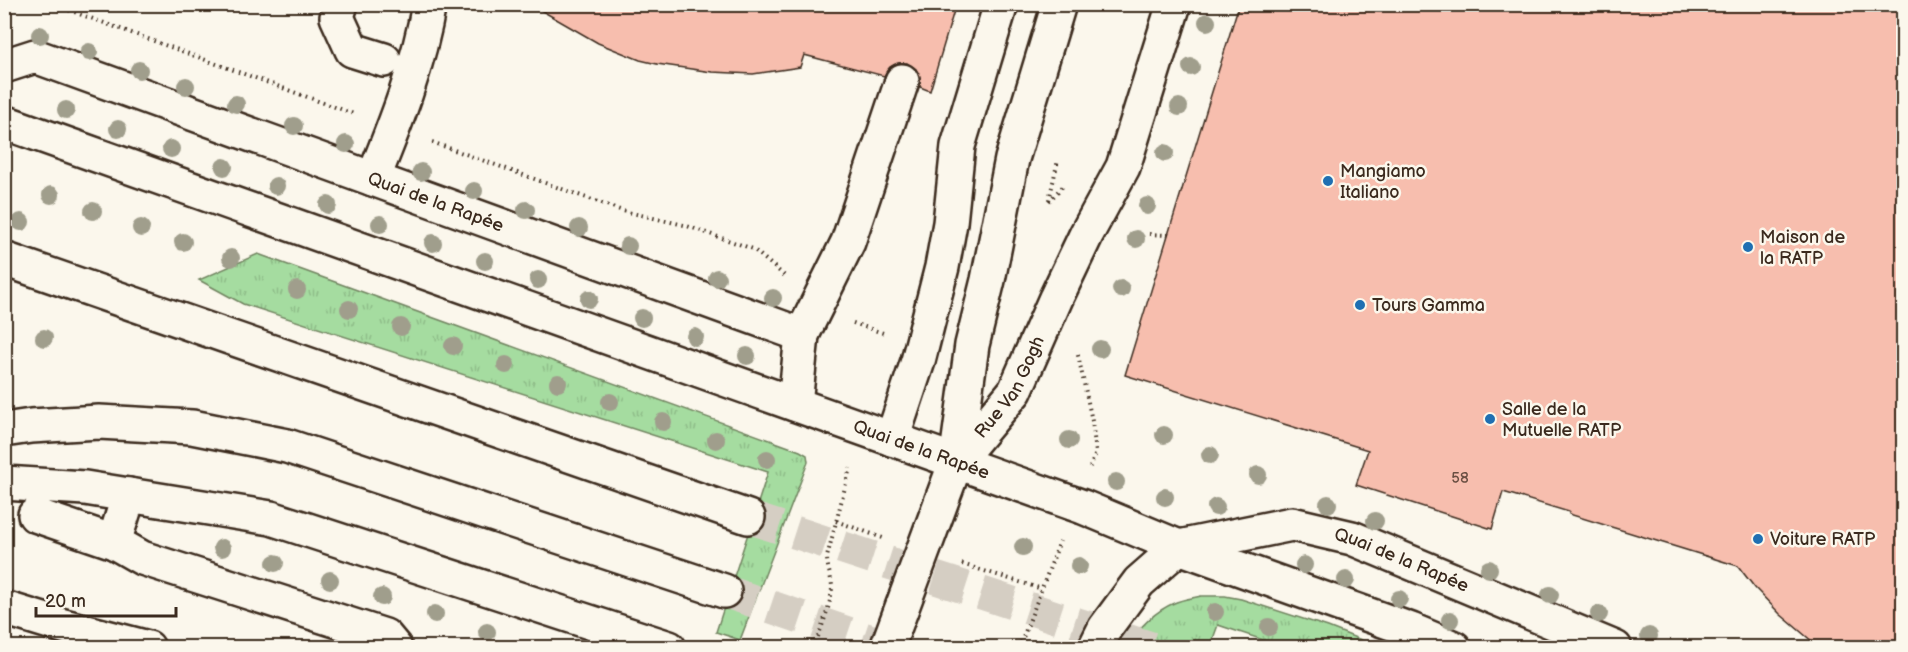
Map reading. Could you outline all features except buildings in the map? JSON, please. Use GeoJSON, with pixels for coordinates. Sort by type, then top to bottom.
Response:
{"type":"FeatureCollection","features":[{"type":"Feature","properties":{"kind":"main road"},"geometry":{"type":"LineString","coordinates":[[341,4],[338,17],[352,50],[384,60]]}},
{"type":"Feature","properties":{"kind":"main road"},"geometry":{"type":"LineString","coordinates":[[374,179],[394,128],[425,29],[429,4]]}},
{"type":"Feature","properties":{"kind":"main road"},"geometry":{"type":"LineString","coordinates":[[892,439],[918,361],[942,267],[950,223],[958,146],[1001,4]]}},
{"type":"Feature","properties":{"kind":"main road","name":"Rue Van Gogh"},"geometry":{"type":"LineString","coordinates":[[957,462],[972,345],[988,280],[1012,159],[1059,4]]}},
{"type":"Feature","properties":{"kind":"main road","name":"Rue Van Gogh"},"geometry":{"type":"LineString","coordinates":[[957,462],[1015,391],[1087,233],[1123,167],[1174,4]]}},
{"type":"Feature","properties":{"kind":"main road","name":"Quai de la Rapée"},"geometry":{"type":"LineString","coordinates":[[4,66],[35,56],[802,335]]}},
{"type":"Feature","properties":{"kind":"main road"},"geometry":{"type":"LineString","coordinates":[[795,404],[802,335],[848,242],[902,81]]}},
{"type":"Feature","properties":{"kind":"main road","name":"Quai de la Rapée"},"geometry":{"type":"LineString","coordinates":[[4,122],[1083,507],[1179,546],[1411,630],[1454,648]]}},
{"type":"Feature","properties":{"kind":"main road"},"geometry":{"type":"LineString","coordinates":[[4,259],[748,517]]}},
{"type":"Feature","properties":{"kind":"main road"},"geometry":{"type":"LineString","coordinates":[[4,430],[30,426],[99,422],[181,426],[287,447],[724,591]]}},
{"type":"Feature","properties":{"kind":"main road"},"geometry":{"type":"LineString","coordinates":[[887,648],[957,462]]}},
{"type":"Feature","properties":{"kind":"main road"},"geometry":{"type":"LineString","coordinates":[[4,483],[85,488],[271,518],[669,648]]}},
{"type":"Feature","properties":{"kind":"main road"},"geometry":{"type":"LineString","coordinates":[[114,542],[129,495]]}},
{"type":"Feature","properties":{"kind":"main road"},"geometry":{"type":"LineString","coordinates":[[35,515],[114,542],[142,558],[386,636],[395,648]]}},
{"type":"Feature","properties":{"kind":"main road","name":"Quai de la Rapée"},"geometry":{"type":"LineString","coordinates":[[1179,546],[1292,524],[1352,538],[1615,648]]}},
{"type":"Feature","properties":{"kind":"main road"},"geometry":{"type":"LineString","coordinates":[[1095,648],[1105,628],[1139,582],[1179,546]]}},
{"type":"Feature","properties":{"kind":"main road"},"geometry":{"type":"LineString","coordinates":[[4,608],[148,648]]}},
{"type":"Feature","properties":{"kind":"path"},"geometry":{"type":"LineString","coordinates":[[52,4],[623,211],[684,225],[753,249],[817,304]]}},
{"type":"Feature","properties":{"kind":"path"},"geometry":{"type":"LineString","coordinates":[[1149,234],[1168,235]]}},
{"type":"Feature","properties":{"kind":"path"},"geometry":{"type":"LineString","coordinates":[[1077,354],[1092,421],[1095,453],[1086,476]]}},
{"type":"Feature","properties":{"kind":"path"},"geometry":{"type":"LineString","coordinates":[[814,648],[831,594],[832,584],[827,556],[852,462]]}},
{"type":"Feature","properties":{"kind":"path"},"geometry":{"type":"LineString","coordinates":[[836,521],[876,536]]}},
{"type":"Feature","properties":{"kind":"path"},"geometry":{"type":"LineString","coordinates":[[1019,648],[1063,533]]}},
{"type":"Feature","properties":{"kind":"path"},"geometry":{"type":"LineString","coordinates":[[974,568],[1042,589]]}},
{"type":"Feature","properties":{"kind":"green space"},"geometry":{"type":"Polygon","coordinates":[[[258,254],[807,455],[808,462],[740,640],[716,632],[768,472],[243,304],[199,280],[258,254]]]}},
{"type":"Feature","properties":{"kind":"green space"},"geometry":{"type":"Polygon","coordinates":[[[1201,596],[1241,599],[1328,627],[1379,647],[1284,647],[1218,625],[1210,647],[1126,647],[1159,611],[1177,602],[1201,596]]]}},
{"type":"Feature","properties":{"kind":"tunnel"},"geometry":{"type":"LineString","coordinates":[[748,517],[1151,648]]}},
{"type":"Feature","properties":{"kind":"tunnel"},"geometry":{"type":"LineString","coordinates":[[724,591],[892,648]]}},
{"type":"Feature","properties":{"kind":"place","name":"Mangiamo Italiano"},"geometry":{"type":"Point","coordinates":[1328,181]}},
{"type":"Feature","properties":{"kind":"place","name":"Maison de la RATP"},"geometry":{"type":"Point","coordinates":[1748,247]}},
{"type":"Feature","properties":{"kind":"place","name":"Tours Gamma"},"geometry":{"type":"Point","coordinates":[1360,305]}},
{"type":"Feature","properties":{"kind":"place","name":"Salle de la Mutuelle RATP"},"geometry":{"type":"Point","coordinates":[1490,419]}},
{"type":"Feature","properties":{"kind":"place","name":"Voiture RATP"},"geometry":{"type":"Point","coordinates":[1758,539]}}]}
